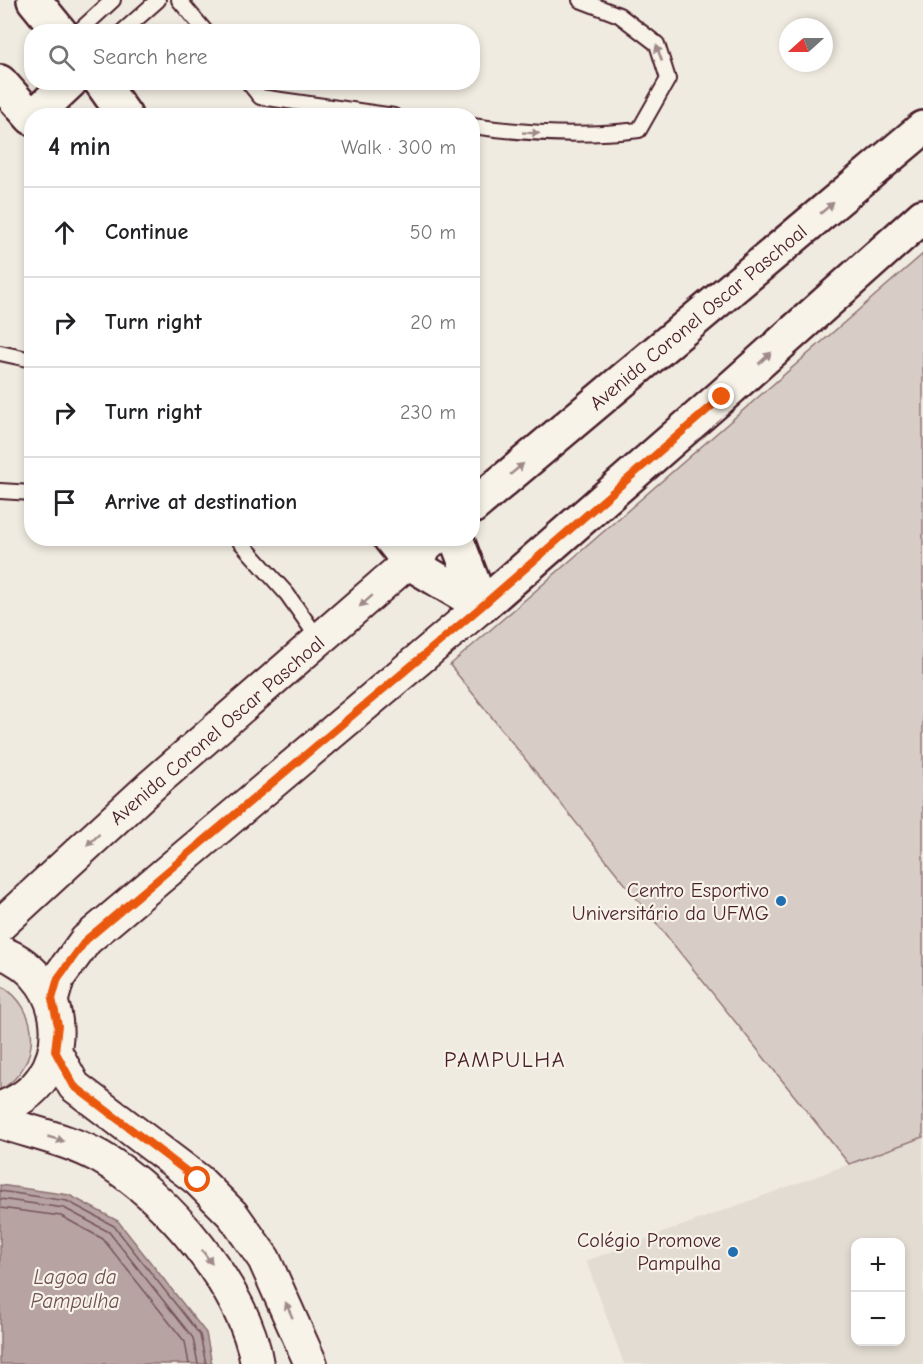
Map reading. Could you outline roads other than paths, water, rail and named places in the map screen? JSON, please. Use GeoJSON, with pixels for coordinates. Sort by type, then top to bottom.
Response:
{"type":"FeatureCollection","features":[{"type":"Feature","properties":{"kind":"main road"},"geometry":{"type":"LineString","coordinates":[[34,0],[54,24]]}},
{"type":"Feature","properties":{"kind":"main road"},"geometry":{"type":"LineString","coordinates":[[0,82],[24,109]]}},
{"type":"Feature","properties":{"kind":"main road"},"geometry":{"type":"LineString","coordinates":[[43,108],[62,90]]}},
{"type":"Feature","properties":{"kind":"main road"},"geometry":{"type":"LineString","coordinates":[[107,90],[119,108]]}},
{"type":"Feature","properties":{"kind":"main road","name":"Avenida Coronel Oscar Paschoal"},"geometry":{"type":"LineString","coordinates":[[480,500],[923,128]]}},
{"type":"Feature","properties":{"kind":"main road"},"geometry":{"type":"LineString","coordinates":[[482,606],[722,397],[923,216]]}},
{"type":"Feature","properties":{"kind":"main road"},"geometry":{"type":"LineString","coordinates":[[459,546],[482,606]]}},
{"type":"Feature","properties":{"kind":"main road"},"geometry":{"type":"LineString","coordinates":[[400,551],[482,606]]}},
{"type":"Feature","properties":{"kind":"street","name":"Avenida Coronel Oscar Paschoal"},"geometry":{"type":"LineString","coordinates":[[0,925],[152,785],[320,640],[400,551]]}},
{"type":"Feature","properties":{"kind":"street"},"geometry":{"type":"LineString","coordinates":[[52,999],[58,978],[86,940],[482,606]]}},
{"type":"Feature","properties":{"kind":"street"},"geometry":{"type":"LineString","coordinates":[[0,952],[15,957],[37,975],[52,999],[58,1025],[55,1051],[45,1073],[30,1092],[0,1108]]}},
{"type":"Feature","properties":{"kind":"street"},"geometry":{"type":"LineString","coordinates":[[55,1051],[74,1086],[198,1180],[233,1215],[264,1258],[311,1364]]}},
{"type":"Feature","properties":{"kind":"street"},"geometry":{"type":"LineString","coordinates":[[0,1122],[65,1142],[99,1157],[134,1179],[161,1204],[194,1240],[217,1272],[240,1315],[257,1364]]}},
{"type":"Feature","properties":{"kind":"lane"},"geometry":{"type":"LineString","coordinates":[[87,24],[113,0]]}},
{"type":"Feature","properties":{"kind":"lane"},"geometry":{"type":"LineString","coordinates":[[131,24],[158,0]]}},
{"type":"Feature","properties":{"kind":"lane"},"geometry":{"type":"LineString","coordinates":[[180,0],[200,24]]}},
{"type":"Feature","properties":{"kind":"lane"},"geometry":{"type":"LineString","coordinates":[[480,127],[523,133],[593,135],[639,130],[668,79],[657,44],[619,15],[580,0]]}},
{"type":"Feature","properties":{"kind":"lane"},"geometry":{"type":"LineString","coordinates":[[254,90],[260,97],[338,108]]}},
{"type":"Feature","properties":{"kind":"lane"},"geometry":{"type":"LineString","coordinates":[[0,353],[24,358]]}},
{"type":"Feature","properties":{"kind":"lane"},"geometry":{"type":"LineString","coordinates":[[0,491],[24,492]]}},
{"type":"Feature","properties":{"kind":"lane"},"geometry":{"type":"LineString","coordinates":[[244,546],[287,594],[320,640]]}},
{"type":"Feature","properties":{"kind":"water","name":"Lagoa da Pampulha"},"geometry":{"type":"Polygon","coordinates":[[[0,1185],[69,1195],[118,1221],[206,1333],[212,1364],[0,1364],[0,1185]]]}},
{"type":"Feature","properties":{"kind":"place","name":"Centro Esportivo Universitário da UFMG"},"geometry":{"type":"Point","coordinates":[781,901]}},
{"type":"Feature","properties":{"kind":"place","name":"Colégio Promove Pampulha"},"geometry":{"type":"Point","coordinates":[733,1252]}},
{"type":"Feature","properties":{"kind":"district","name":"PAMPULHA"},"geometry":{"type":"Point","coordinates":[505,1059]}}]}
